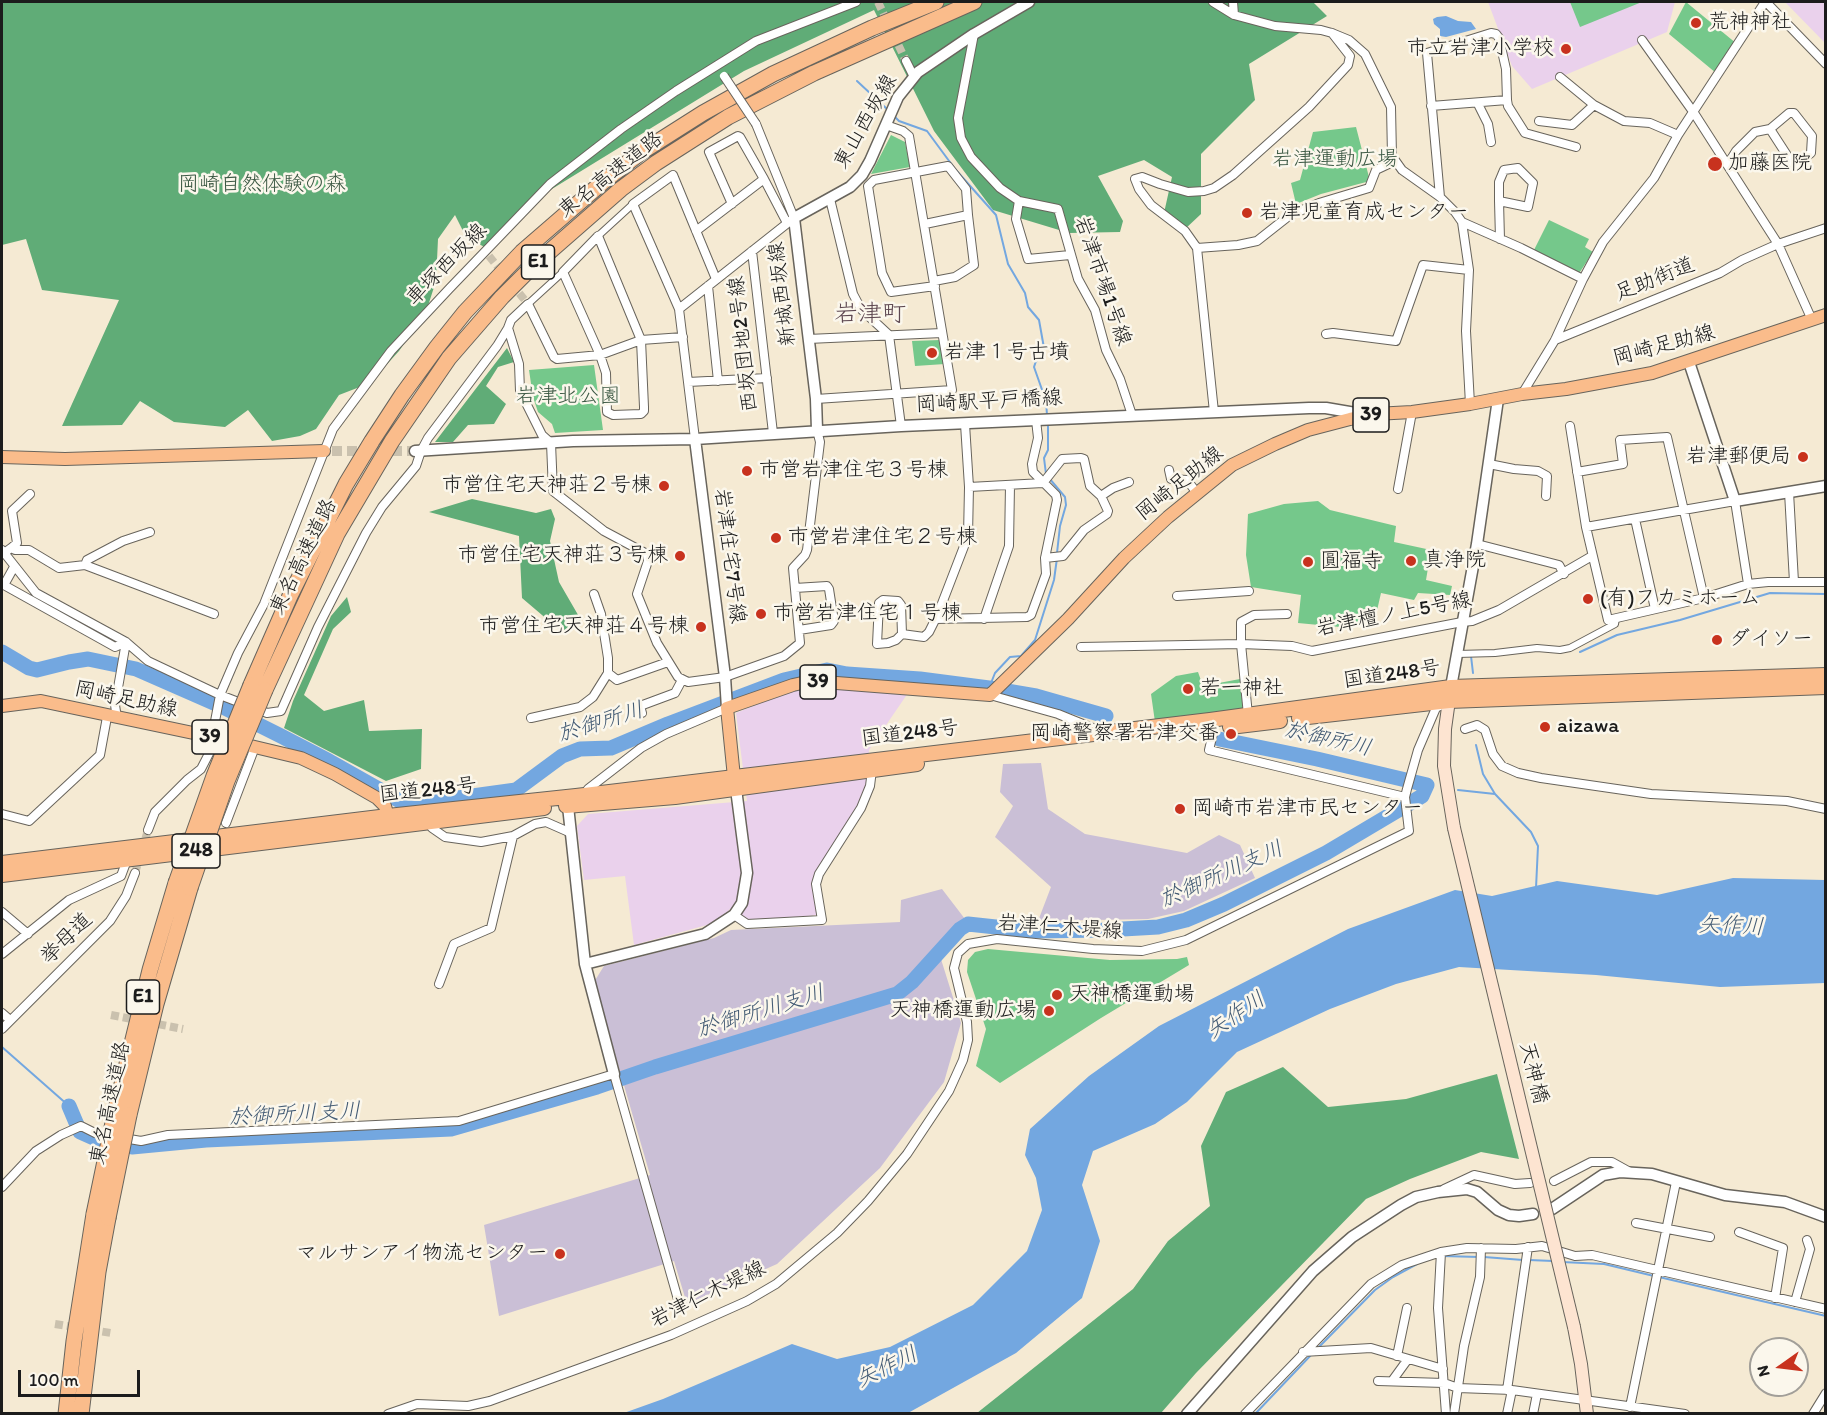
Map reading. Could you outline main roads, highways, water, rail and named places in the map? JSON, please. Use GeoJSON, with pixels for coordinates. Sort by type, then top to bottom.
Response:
{"type":"FeatureCollection","features":[{"type":"Feature","properties":{"kind":"highway","name":"東名高速道路"},"geometry":{"type":"LineString","coordinates":[[66,1413],[74,1341],[122,1114],[156,1004],[183,885],[227,781],[295,586],[346,484],[372,441],[402,395],[465,312],[522,252],[604,181],[640,153],[703,112],[773,74],[872,28],[936,2]]}},
{"type":"Feature","properties":{"kind":"highway","name":"東名高速道路"},"geometry":{"type":"LineString","coordinates":[[258,688],[337,534],[392,441],[449,358],[502,297],[533,266],[621,189],[656,163],[728,117],[814,73],[974,2]]}},
{"type":"Feature","properties":{"kind":"highway","name":"国道248号"},"geometry":{"type":"LineString","coordinates":[[2,875],[128,860],[390,822],[675,797],[735,783],[1103,732],[1211,724],[1248,715],[1450,694],[1826,675]]}},
{"type":"Feature","properties":{"kind":"highway","name":"国道248号"},"geometry":{"type":"LineString","coordinates":[[2,863],[872,770],[1450,694],[1826,687]]}},
{"type":"Feature","properties":{"kind":"highway","name":"東名高速道路"},"geometry":{"type":"LineString","coordinates":[[81,1413],[97,1284],[101,1216]]}},
{"type":"Feature","properties":{"kind":"main road","name":"岡崎足助線"},"geometry":{"type":"LineString","coordinates":[[735,783],[727,708],[811,681],[995,691],[1068,619],[1131,551],[1168,517],[1232,465],[1275,444],[1308,430],[1370,415],[1470,404],[1631,377],[1689,362],[1826,315]]}},
{"type":"Feature","properties":{"kind":"main road"},"geometry":{"type":"LineString","coordinates":[[2,457],[66,459],[328,451]]}},
{"type":"Feature","properties":{"kind":"main road","name":"天神橋"},"geometry":{"type":"LineString","coordinates":[[1450,694],[1445,729],[1444,766],[1454,828],[1574,1326],[1587,1413]]}},
{"type":"Feature","properties":{"kind":"main road","name":"岡崎足助線"},"geometry":{"type":"LineString","coordinates":[[2,706],[41,701],[301,758],[335,774],[382,802],[390,822]]}},
{"type":"Feature","properties":{"kind":"water"},"geometry":{"type":"Polygon","coordinates":[[[1446,16],[1458,21],[1471,22],[1476,29],[1446,37],[1440,36],[1440,29],[1434,24],[1433,19],[1446,16]]]}},
{"type":"Feature","properties":{"kind":"water","name":"矢作川"},"geometry":{"type":"Polygon","coordinates":[[[1733,878],[1825,880],[1825,983],[1720,987],[1596,975],[1459,967],[1396,984],[1330,1009],[1237,1052],[1187,1102],[1155,1124],[1093,1151],[1082,1185],[1100,1241],[1082,1298],[1016,1353],[908,1413],[621,1414],[663,1399],[792,1344],[837,1359],[890,1347],[973,1305],[1027,1251],[1042,1210],[1036,1178],[1025,1155],[1030,1129],[1089,1076],[1159,1026],[1348,929],[1455,890],[1492,896],[1557,881],[1657,895],[1733,878]]]}},
{"type":"Feature","properties":{"kind":"waterway"},"geometry":{"type":"LineString","coordinates":[[857,81],[888,110]]}},
{"type":"Feature","properties":{"kind":"waterway"},"geometry":{"type":"LineString","coordinates":[[894,116],[899,121],[927,131],[955,169],[996,215],[1008,264],[1025,293],[1028,307],[1039,320],[1044,348],[1043,357],[1036,361],[1034,367],[1046,401],[1047,415]]}},
{"type":"Feature","properties":{"kind":"waterway"},"geometry":{"type":"LineString","coordinates":[[1046,474],[1044,458],[1048,450],[1048,424]]}},
{"type":"Feature","properties":{"kind":"waterway"},"geometry":{"type":"LineString","coordinates":[[1049,478],[1065,497],[1066,505],[1060,526],[1057,553]]}},
{"type":"Feature","properties":{"kind":"waterway"},"geometry":{"type":"LineString","coordinates":[[989,688],[995,673],[1010,657],[1021,656],[1035,640],[1054,580],[1057,558]]}},
{"type":"Feature","properties":{"kind":"waterway"},"geometry":{"type":"LineString","coordinates":[[1580,652],[1617,635],[1680,620],[1770,593],[1826,594]]}},
{"type":"Feature","properties":{"kind":"waterway","name":"於御所川"},"geometry":{"type":"LineString","coordinates":[[2,652],[29,668],[37,670],[88,659],[136,669],[225,708],[281,736],[407,805],[516,790],[562,756],[580,749],[611,748],[784,680],[827,670],[989,688],[1036,696],[1106,716]]}},
{"type":"Feature","properties":{"kind":"waterway"},"geometry":{"type":"LineString","coordinates":[[1471,656],[1473,673]]}},
{"type":"Feature","properties":{"kind":"waterway","name":"於御所川支川"},"geometry":{"type":"LineString","coordinates":[[69,1106],[80,1132],[98,1140],[132,1147],[206,1140],[451,1129],[597,1087],[655,1067],[897,994],[912,982],[960,929],[968,924],[1033,931],[1105,930],[1158,927],[1186,920],[1224,904],[1326,853],[1422,796],[1427,785],[1219,739]]}},
{"type":"Feature","properties":{"kind":"waterway"},"geometry":{"type":"LineString","coordinates":[[1476,745],[1483,774],[1495,794]]}},
{"type":"Feature","properties":{"kind":"waterway","name":"於御所川支川"},"geometry":{"type":"LineString","coordinates":[[1427,785],[1433,787]]}},
{"type":"Feature","properties":{"kind":"waterway"},"geometry":{"type":"LineString","coordinates":[[1458,790],[1495,794],[1531,832],[1538,846],[1536,888]]}},
{"type":"Feature","properties":{"kind":"waterway"},"geometry":{"type":"LineString","coordinates":[[2,1047],[69,1106]]}},
{"type":"Feature","properties":{"kind":"waterway"},"geometry":{"type":"LineString","coordinates":[[1442,1256],[1479,1257]]}},
{"type":"Feature","properties":{"kind":"waterway"},"geometry":{"type":"LineString","coordinates":[[1484,1257],[1523,1260]]}},
{"type":"Feature","properties":{"kind":"waterway"},"geometry":{"type":"LineString","coordinates":[[1529,1260],[1553,1261]]}},
{"type":"Feature","properties":{"kind":"waterway"},"geometry":{"type":"LineString","coordinates":[[1562,1262],[1604,1264],[1654,1276]]}},
{"type":"Feature","properties":{"kind":"waterway"},"geometry":{"type":"LineString","coordinates":[[1317,1349],[1375,1290],[1417,1264]]}},
{"type":"Feature","properties":{"kind":"waterway"},"geometry":{"type":"LineString","coordinates":[[1659,1277],[1826,1316]]}},
{"type":"Feature","properties":{"kind":"waterway"},"geometry":{"type":"LineString","coordinates":[[1255,1414],[1311,1355]]}},
{"type":"Feature","properties":{"kind":"tunnel"},"geometry":{"type":"LineString","coordinates":[[878,2],[906,61]]}},
{"type":"Feature","properties":{"kind":"tunnel"},"geometry":{"type":"LineString","coordinates":[[489,256],[528,304]]}},
{"type":"Feature","properties":{"kind":"tunnel"},"geometry":{"type":"LineString","coordinates":[[332,451],[415,451]]}},
{"type":"Feature","properties":{"kind":"tunnel"},"geometry":{"type":"LineString","coordinates":[[135,873],[148,830]]}},
{"type":"Feature","properties":{"kind":"tunnel"},"geometry":{"type":"LineString","coordinates":[[111,1015],[183,1029]]}},
{"type":"Feature","properties":{"kind":"tunnel"},"geometry":{"type":"LineString","coordinates":[[55,1324],[111,1333]]}},
{"type":"Feature","properties":{"kind":"place","name":"荒神神社"},"geometry":{"type":"Point","coordinates":[1696,23]}},
{"type":"Feature","properties":{"kind":"place","name":"市立岩津小学校"},"geometry":{"type":"Point","coordinates":[1566,49]}},
{"type":"Feature","properties":{"kind":"place","name":"加藤医院"},"geometry":{"type":"Point","coordinates":[1715,164]}},
{"type":"Feature","properties":{"kind":"place","name":"岩津児童育成センター"},"geometry":{"type":"Point","coordinates":[1247,213]}},
{"type":"Feature","properties":{"kind":"place","name":"岩津１号古墳"},"geometry":{"type":"Point","coordinates":[932,353]}},
{"type":"Feature","properties":{"kind":"place","name":"岩津郵便局"},"geometry":{"type":"Point","coordinates":[1803,457]}},
{"type":"Feature","properties":{"kind":"place","name":"市営岩津住宅３号棟"},"geometry":{"type":"Point","coordinates":[747,471]}},
{"type":"Feature","properties":{"kind":"place","name":"市営住宅天神荘２号棟"},"geometry":{"type":"Point","coordinates":[664,486]}},
{"type":"Feature","properties":{"kind":"place","name":"市営岩津住宅２号棟"},"geometry":{"type":"Point","coordinates":[776,538]}},
{"type":"Feature","properties":{"kind":"place","name":"市営住宅天神荘３号棟"},"geometry":{"type":"Point","coordinates":[680,556]}},
{"type":"Feature","properties":{"kind":"place","name":"真浄院"},"geometry":{"type":"Point","coordinates":[1411,561]}},
{"type":"Feature","properties":{"kind":"place","name":"圓福寺"},"geometry":{"type":"Point","coordinates":[1308,562]}},
{"type":"Feature","properties":{"kind":"place","name":"(有)フカミホーム"},"geometry":{"type":"Point","coordinates":[1588,599]}},
{"type":"Feature","properties":{"kind":"place","name":"市営岩津住宅１号棟"},"geometry":{"type":"Point","coordinates":[761,614]}},
{"type":"Feature","properties":{"kind":"place","name":"市営住宅天神荘４号棟"},"geometry":{"type":"Point","coordinates":[701,627]}},
{"type":"Feature","properties":{"kind":"place","name":"ダイソー"},"geometry":{"type":"Point","coordinates":[1717,640]}},
{"type":"Feature","properties":{"kind":"place","name":"若一神社"},"geometry":{"type":"Point","coordinates":[1188,689]}},
{"type":"Feature","properties":{"kind":"place","name":"aizawa"},"geometry":{"type":"Point","coordinates":[1545,727]}},
{"type":"Feature","properties":{"kind":"place","name":"岡崎警察署岩津交番"},"geometry":{"type":"Point","coordinates":[1231,734]}},
{"type":"Feature","properties":{"kind":"place","name":"岡崎市岩津市民センター"},"geometry":{"type":"Point","coordinates":[1180,809]}},
{"type":"Feature","properties":{"kind":"place","name":"天神橋運動場"},"geometry":{"type":"Point","coordinates":[1057,995]}},
{"type":"Feature","properties":{"kind":"place","name":"天神橋運動広場"},"geometry":{"type":"Point","coordinates":[1049,1011]}},
{"type":"Feature","properties":{"kind":"place","name":"マルサンアイ物流センター"},"geometry":{"type":"Point","coordinates":[560,1254]}},
{"type":"Feature","properties":{"kind":"district","name":"岩津町"},"geometry":{"type":"Point","coordinates":[870,315]}},
{"type":"Feature","properties":{"kind":"park label","name":"岩津運動広場"},"geometry":{"type":"Point","coordinates":[1335,160]}},
{"type":"Feature","properties":{"kind":"park label","name":"岡崎自然体験の森"},"geometry":{"type":"Point","coordinates":[262,185]}},
{"type":"Feature","properties":{"kind":"park label","name":"岩津北公園"},"geometry":{"type":"Point","coordinates":[568,397]}}]}
